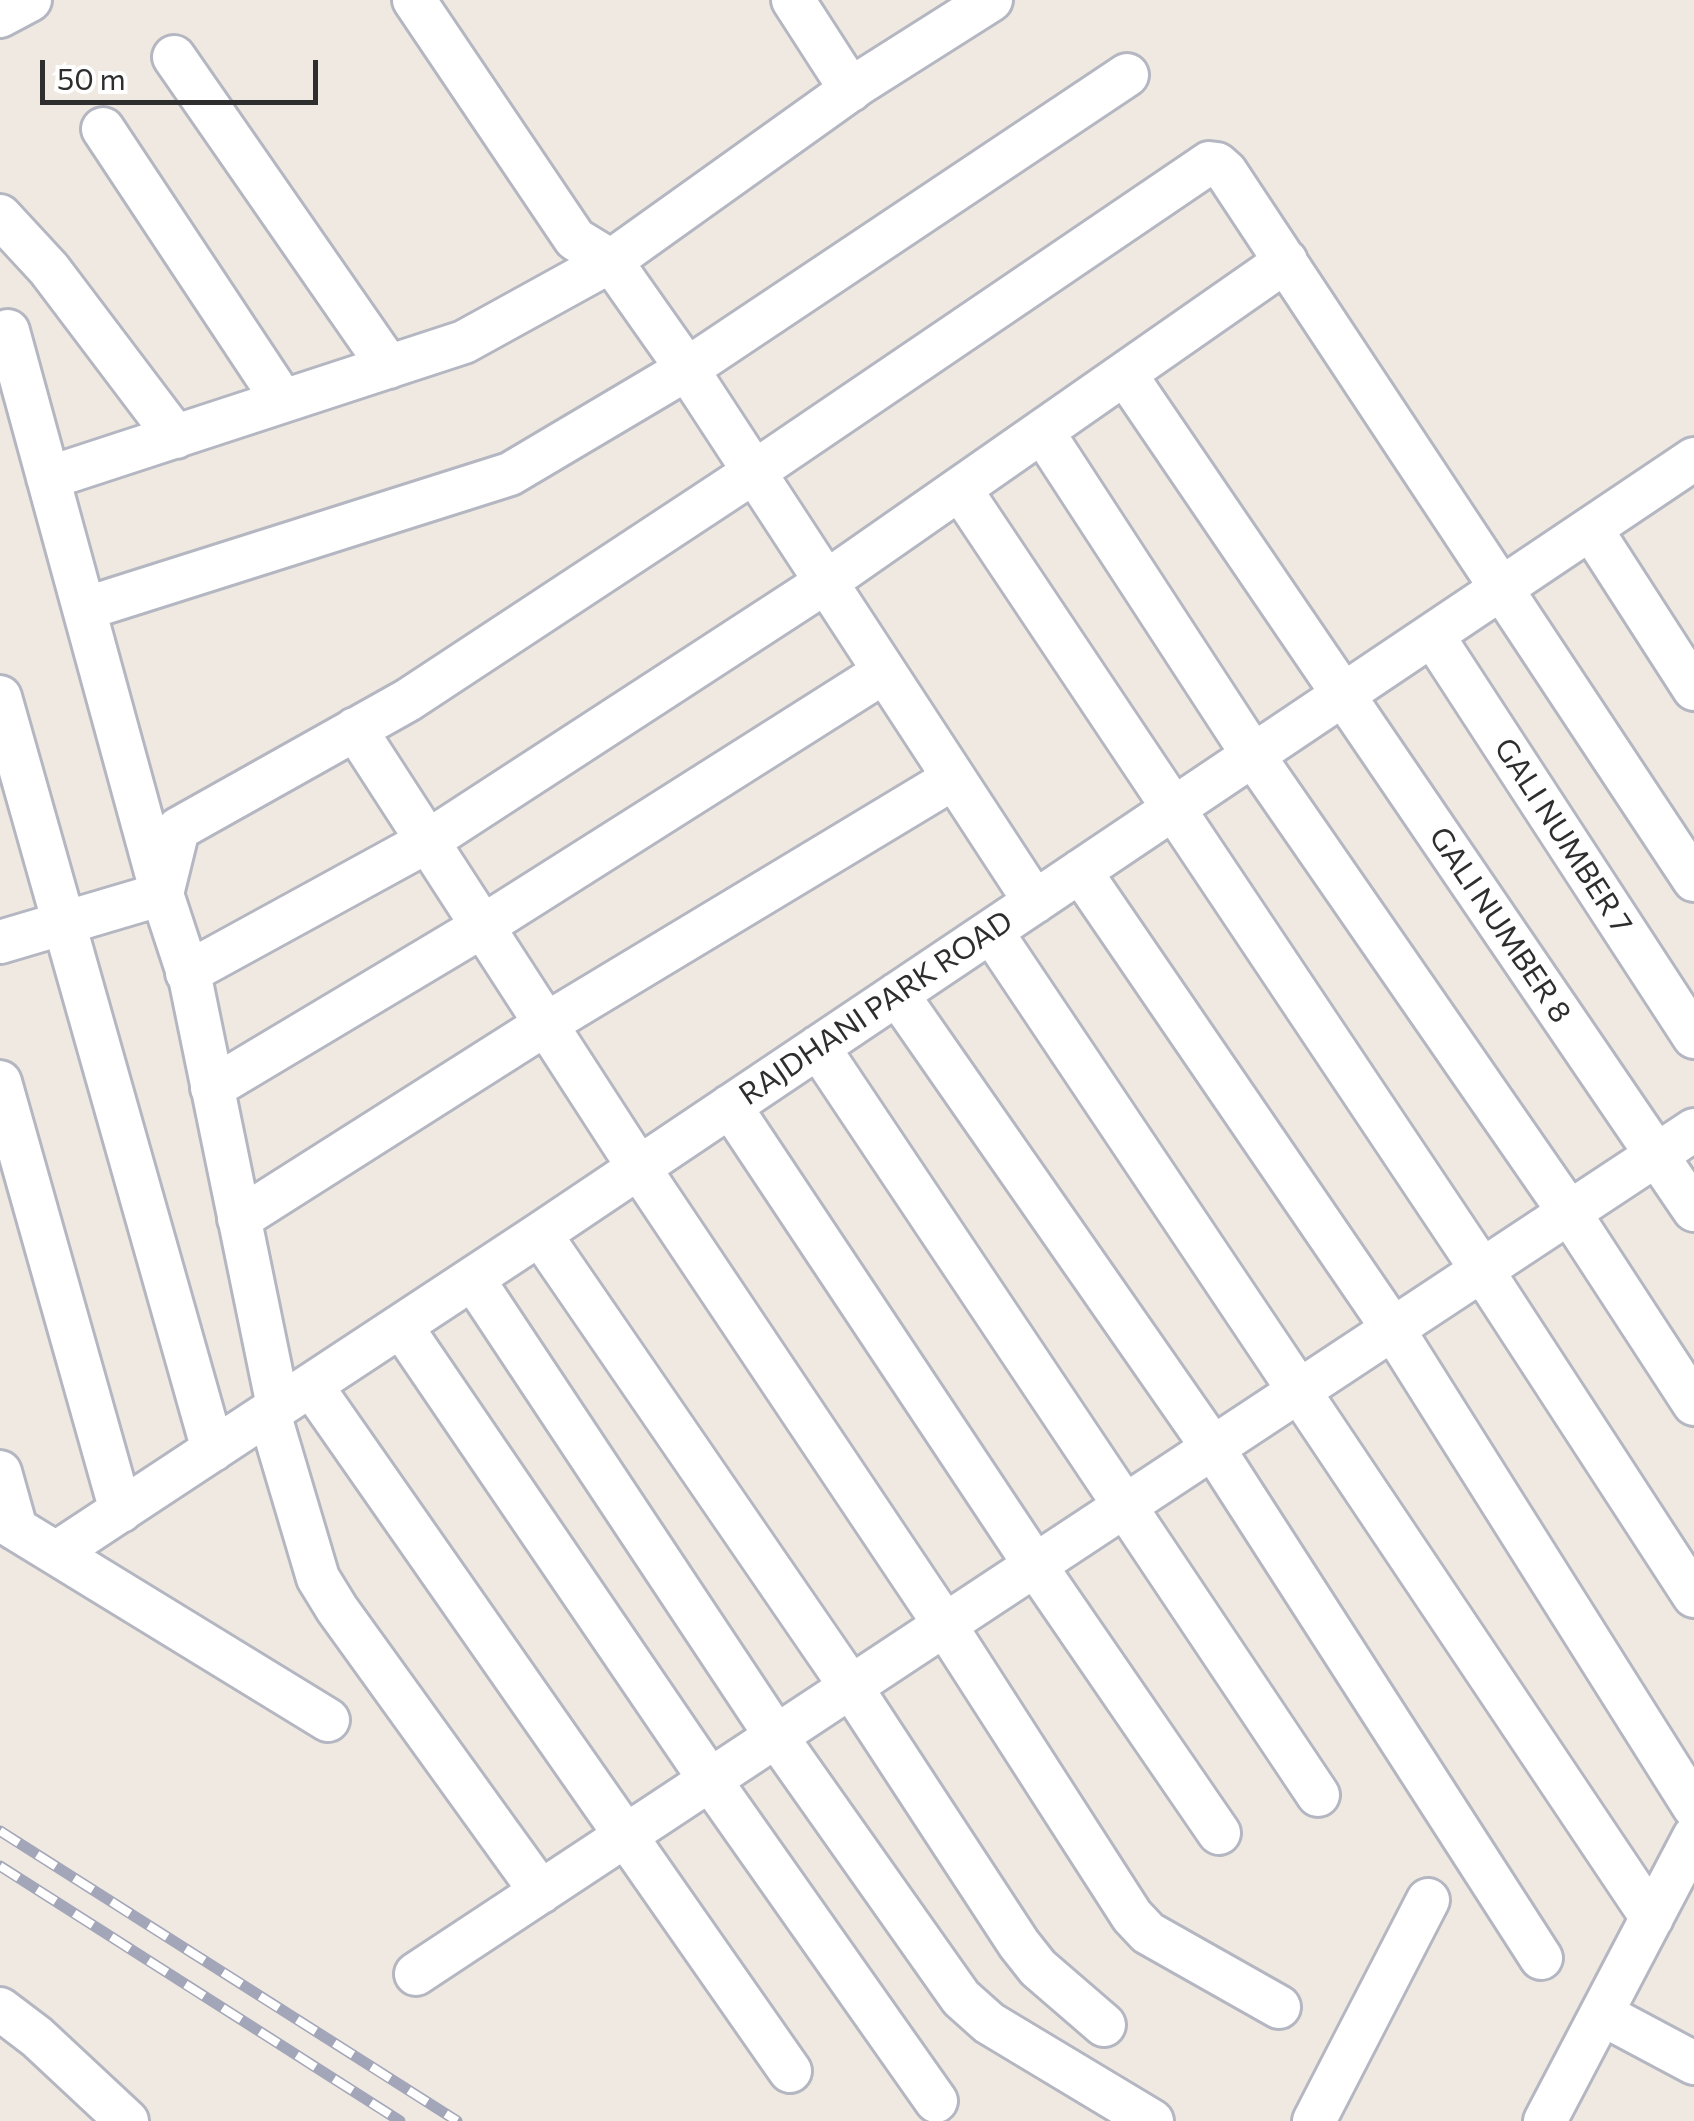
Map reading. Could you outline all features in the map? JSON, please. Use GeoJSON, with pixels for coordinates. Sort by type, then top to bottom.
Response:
{"type":"FeatureCollection","features":[{"type":"Feature","properties":{"kind":"street"},"geometry":{"type":"LineString","coordinates":[[0,16],[30,0]]}},
{"type":"Feature","properties":{"kind":"street"},"geometry":{"type":"LineString","coordinates":[[414,0],[575,239],[610,261],[687,369],[1034,902]]}},
{"type":"Feature","properties":{"kind":"street"},"geometry":{"type":"LineString","coordinates":[[793,0],[851,90]]}},
{"type":"Feature","properties":{"kind":"street"},"geometry":{"type":"LineString","coordinates":[[48,478],[464,342],[610,261],[851,90],[991,0]]}},
{"type":"Feature","properties":{"kind":"street"},"geometry":{"type":"LineString","coordinates":[[174,57],[388,366]]}},
{"type":"Feature","properties":{"kind":"street"},"geometry":{"type":"LineString","coordinates":[[84,609],[510,474],[687,369],[1128,74]]}},
{"type":"Feature","properties":{"kind":"street"},"geometry":{"type":"LineString","coordinates":[[103,129],[283,401]]}},
{"type":"Feature","properties":{"kind":"street"},"geometry":{"type":"LineString","coordinates":[[162,894],[178,830],[408,700],[754,472],[1209,162],[1226,172],[1694,880]]}},
{"type":"Feature","properties":{"kind":"street"},"geometry":{"type":"LineString","coordinates":[[0,216],[49,269],[176,436]]}},
{"type":"Feature","properties":{"kind":"street"},"geometry":{"type":"LineString","coordinates":[[187,973],[428,841],[826,582],[1286,262]]}},
{"type":"Feature","properties":{"kind":"street"},"geometry":{"type":"LineString","coordinates":[[3,323],[187,973],[240,1219],[286,1401],[318,1578],[540,1892]]}},
{"type":"Feature","properties":{"kind":"street","name":"GALI NUMBER 8"},"geometry":{"type":"LineString","coordinates":[[1125,374],[1694,1210]]}},
{"type":"Feature","properties":{"kind":"street"},"geometry":{"type":"LineString","coordinates":[[1042,432],[1254,755],[1569,1212],[1694,1404]]}},
{"type":"Feature","properties":{"kind":"street","name":"RAJDHANI PARK ROAD"},"geometry":{"type":"LineString","coordinates":[[56,1553],[639,1168],[1590,530],[1690,470]]}},
{"type":"Feature","properties":{"kind":"street"},"geometry":{"type":"LineString","coordinates":[[960,489],[1482,1270],[1694,1596]]}},
{"type":"Feature","properties":{"kind":"street"},"geometry":{"type":"LineString","coordinates":[[1590,530],[1694,688]]}},
{"type":"Feature","properties":{"kind":"street","name":"GALI NUMBER 7"},"geometry":{"type":"LineString","coordinates":[[1433,636],[1694,1037]]}},
{"type":"Feature","properties":{"kind":"street"},"geometry":{"type":"LineString","coordinates":[[212,1088],[483,926],[884,672]]}},
{"type":"Feature","properties":{"kind":"street"},"geometry":{"type":"LineString","coordinates":[[0,697],[213,1450]]}},
{"type":"Feature","properties":{"kind":"street"},"geometry":{"type":"LineString","coordinates":[[355,730],[1132,1916],[1148,1933],[1279,2007]]}},
{"type":"Feature","properties":{"kind":"street"},"geometry":{"type":"LineString","coordinates":[[240,1219],[546,1024],[954,778]]}},
{"type":"Feature","properties":{"kind":"street"},"geometry":{"type":"LineString","coordinates":[[1080,872],[1392,1329],[1694,1807]]}},
{"type":"Feature","properties":{"kind":"street"},"geometry":{"type":"LineString","coordinates":[[0,942],[162,894]]}},
{"type":"Feature","properties":{"kind":"street"},"geometry":{"type":"LineString","coordinates":[[991,931],[1652,1918]]}},
{"type":"Feature","properties":{"kind":"street"},"geometry":{"type":"LineString","coordinates":[[897,994],[1212,1448],[1541,1958]]}},
{"type":"Feature","properties":{"kind":"street"},"geometry":{"type":"LineString","coordinates":[[818,1047],[1318,1795]]}},
{"type":"Feature","properties":{"kind":"street"},"geometry":{"type":"LineString","coordinates":[[0,1082],[121,1510]]}},
{"type":"Feature","properties":{"kind":"street"},"geometry":{"type":"LineString","coordinates":[[730,1106],[1035,1566],[1220,1832]]}},
{"type":"Feature","properties":{"kind":"street"},"geometry":{"type":"LineString","coordinates":[[416,1974],[1694,1130]]}},
{"type":"Feature","properties":{"kind":"street"},"geometry":{"type":"LineString","coordinates":[[540,1234],[851,1687],[1018,1944],[1038,1968],[1104,2025]]}},
{"type":"Feature","properties":{"kind":"street"},"geometry":{"type":"LineString","coordinates":[[472,1279],[776,1736],[960,1998],[989,2023],[1152,2121]]}},
{"type":"Feature","properties":{"kind":"street"},"geometry":{"type":"LineString","coordinates":[[401,1326],[710,1780],[936,2101]]}},
{"type":"Feature","properties":{"kind":"street"},"geometry":{"type":"LineString","coordinates":[[286,1401],[626,1836],[790,2071]]}},
{"type":"Feature","properties":{"kind":"street"},"geometry":{"type":"LineString","coordinates":[[0,1472],[8,1524],[328,1720]]}},
{"type":"Feature","properties":{"kind":"street"},"geometry":{"type":"LineString","coordinates":[[1545,2121],[1694,1837]]}},
{"type":"Feature","properties":{"kind":"street"},"geometry":{"type":"LineString","coordinates":[[1314,2121],[1428,1900]]}},
{"type":"Feature","properties":{"kind":"street"},"geometry":{"type":"LineString","coordinates":[[0,2009],[19,2041],[127,2121]]}},
{"type":"Feature","properties":{"kind":"street"},"geometry":{"type":"LineString","coordinates":[[1602,2014],[1694,2064]]}},
{"type":"Feature","properties":{"kind":"railway"},"geometry":{"type":"LineString","coordinates":[[0,1831],[457,2121]]}},
{"type":"Feature","properties":{"kind":"railway"},"geometry":{"type":"LineString","coordinates":[[0,1866],[400,2121]]}}]}
